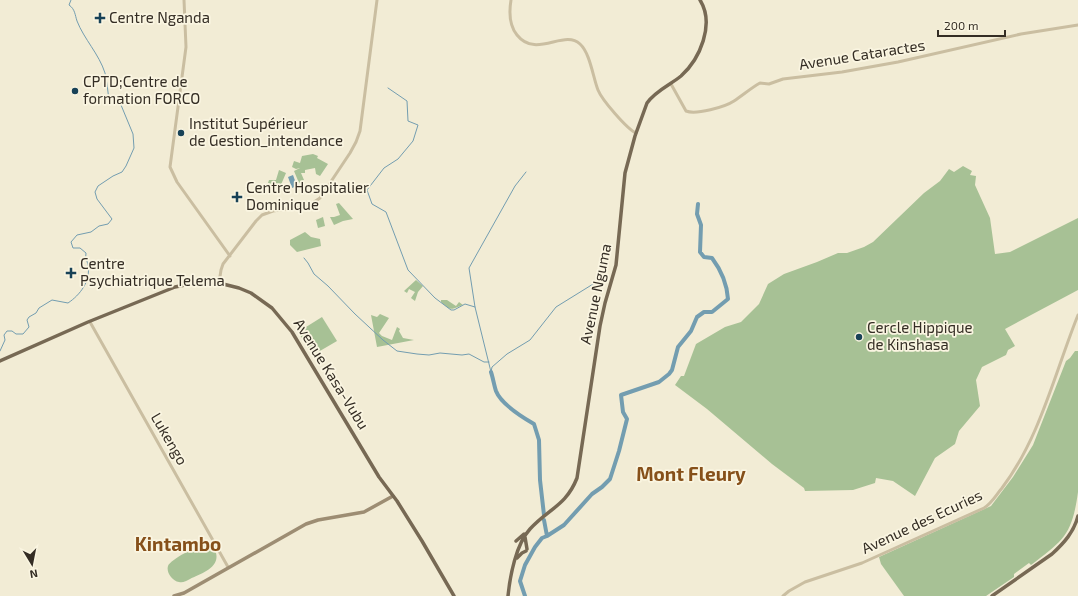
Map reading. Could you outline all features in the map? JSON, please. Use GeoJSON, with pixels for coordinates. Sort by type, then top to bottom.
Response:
{"type":"FeatureCollection","features":[{"type":"Feature","properties":{"kind":"main road","name":"Avenue Nguma"},"geometry":{"type":"LineString","coordinates":[[508,596],[516,559],[525,536],[528,531],[565,500],[577,478],[600,326],[616,265],[625,173],[636,133],[647,103],[652,97],[671,84],[686,70],[695,58],[701,45],[705,30],[706,16],[704,7],[700,0]]}},
{"type":"Feature","properties":{"kind":"main road","name":"Avenue Kasa-Vubu"},"geometry":{"type":"LineString","coordinates":[[0,361],[175,287],[195,283],[219,284],[239,288],[256,296],[272,308],[289,328],[333,398],[379,477],[422,541],[454,596]]}},
{"type":"Feature","properties":{"kind":"main road"},"geometry":{"type":"LineString","coordinates":[[176,596],[306,524],[318,520],[364,512],[393,496]]}},
{"type":"Feature","properties":{"kind":"main road"},"geometry":{"type":"LineString","coordinates":[[992,596],[1061,546],[1070,534],[1078,516]]}},
{"type":"Feature","properties":{"kind":"main road"},"geometry":{"type":"LineString","coordinates":[[516,541],[528,531]]}},
{"type":"Feature","properties":{"kind":"main road"},"geometry":{"type":"LineString","coordinates":[[516,559],[527,550],[525,536]]}},
{"type":"Feature","properties":{"kind":"street"},"geometry":{"type":"LineString","coordinates":[[184,0],[186,47],[170,167],[177,182],[230,256]]}},
{"type":"Feature","properties":{"kind":"street"},"geometry":{"type":"LineString","coordinates":[[219,284],[221,268],[256,221],[262,216],[273,211],[308,206],[318,200],[350,153],[359,136],[377,0]]}},
{"type":"Feature","properties":{"kind":"street"},"geometry":{"type":"LineString","coordinates":[[511,0],[511,23],[517,36],[523,41],[535,45],[566,40],[579,43],[586,52],[599,93],[629,128],[636,133]]}},
{"type":"Feature","properties":{"kind":"street","name":"Avenue Cataractes"},"geometry":{"type":"LineString","coordinates":[[671,84],[686,111],[704,111],[734,102],[760,83],[769,84],[783,79],[842,72],[891,63],[1021,34],[1078,25]]}},
{"type":"Feature","properties":{"kind":"street","name":"Avenue des Ecuries"},"geometry":{"type":"LineString","coordinates":[[784,596],[789,591],[805,582],[862,563],[984,508],[991,502],[1018,465],[1031,440],[1078,315]]}},
{"type":"Feature","properties":{"kind":"street","name":"Lukengo"},"geometry":{"type":"LineString","coordinates":[[90,322],[228,568]]}},
{"type":"Feature","properties":{"kind":"green space"},"geometry":{"type":"Polygon","coordinates":[[[313,154],[328,164],[320,176],[316,174],[315,168],[305,170],[305,173],[301,173],[304,180],[299,183],[294,171],[300,168],[296,169],[292,167],[294,161],[300,163],[302,156],[313,154]]]}},
{"type":"Feature","properties":{"kind":"green space","name":"Cercle Hippique de Kinshasa"},"geometry":{"type":"Polygon","coordinates":[[[963,166],[972,171],[970,175],[976,176],[975,185],[990,218],[995,254],[1010,252],[1078,218],[1078,290],[1005,329],[1015,346],[1008,350],[1006,355],[982,367],[976,380],[980,406],[959,431],[955,444],[935,458],[915,496],[893,481],[876,478],[875,483],[853,490],[805,491],[804,488],[772,464],[707,409],[675,385],[681,376],[684,376],[696,344],[725,327],[741,322],[759,304],[768,284],[784,274],[838,253],[847,253],[864,247],[873,242],[924,193],[940,181],[949,169],[954,172],[963,166]]]}},
{"type":"Feature","properties":{"kind":"green space"},"geometry":{"type":"Polygon","coordinates":[[[279,170],[286,173],[280,187],[268,183],[269,180],[276,180],[279,170]]]}},
{"type":"Feature","properties":{"kind":"green space"},"geometry":{"type":"Polygon","coordinates":[[[339,203],[353,219],[334,225],[330,217],[340,215],[336,204],[339,203]]]}},
{"type":"Feature","properties":{"kind":"green space"},"geometry":{"type":"Polygon","coordinates":[[[323,217],[325,226],[318,228],[316,220],[323,217]]]}},
{"type":"Feature","properties":{"kind":"green space"},"geometry":{"type":"Polygon","coordinates":[[[305,232],[311,237],[320,239],[321,246],[297,252],[290,245],[290,240],[305,232]]]}},
{"type":"Feature","properties":{"kind":"green space"},"geometry":{"type":"Polygon","coordinates":[[[416,280],[423,286],[418,292],[415,301],[411,298],[415,292],[409,289],[407,293],[404,291],[416,280]]]}},
{"type":"Feature","properties":{"kind":"green space"},"geometry":{"type":"Polygon","coordinates":[[[441,300],[447,300],[456,306],[459,302],[463,305],[451,309],[444,305],[441,300]]]}},
{"type":"Feature","properties":{"kind":"green space"},"geometry":{"type":"Polygon","coordinates":[[[380,314],[389,318],[379,333],[382,336],[392,340],[397,327],[400,329],[399,331],[403,338],[414,340],[377,347],[371,315],[377,317],[380,314]]]}},
{"type":"Feature","properties":{"kind":"green space"},"geometry":{"type":"Polygon","coordinates":[[[322,317],[337,341],[313,355],[298,332],[322,317]]]}},
{"type":"Feature","properties":{"kind":"green space"},"geometry":{"type":"Polygon","coordinates":[[[1075,351],[1078,351],[1078,492],[1073,518],[1065,535],[1059,542],[1031,565],[1029,563],[1014,574],[1014,577],[986,596],[904,596],[881,564],[879,557],[991,506],[1013,477],[1033,445],[1066,361],[1075,351]]]}},
{"type":"Feature","properties":{"kind":"green space"},"geometry":{"type":"Polygon","coordinates":[[[205,544],[212,547],[216,553],[215,563],[204,573],[183,582],[176,581],[172,578],[168,571],[168,566],[170,563],[196,547],[205,544]]]}},
{"type":"Feature","properties":{"kind":"water"},"geometry":{"type":"Polygon","coordinates":[[[293,175],[297,186],[292,188],[288,177],[293,175]]]}},
{"type":"Feature","properties":{"kind":"waterway"},"geometry":{"type":"LineString","coordinates":[[0,351],[5,340],[4,335],[7,331],[12,331],[16,334],[23,334],[29,327],[27,320],[36,313],[39,308],[52,300],[68,303],[77,296],[84,287],[88,277],[86,253],[80,248],[73,248],[71,242],[77,235],[91,232],[99,226],[108,224],[112,219],[97,199],[95,192],[98,186],[122,172],[134,148],[133,134],[121,105],[116,101],[111,103],[109,101],[105,73],[99,59],[80,28],[74,10],[69,5],[71,0]]}},
{"type":"Feature","properties":{"kind":"waterway"},"geometry":{"type":"LineString","coordinates":[[388,88],[407,101],[408,121],[418,125],[413,141],[398,159],[384,168],[367,190],[372,204],[386,212],[408,270],[435,298],[451,310],[465,304],[475,307]]}},
{"type":"Feature","properties":{"kind":"waterway"},"geometry":{"type":"LineString","coordinates":[[491,372],[475,307],[469,268],[515,186],[526,172]]}},
{"type":"Feature","properties":{"kind":"waterway"},"geometry":{"type":"LineString","coordinates":[[525,596],[520,581],[525,565],[535,547],[542,538],[564,525],[592,494],[610,479],[627,419],[623,412],[621,395],[659,382],[669,374],[672,370],[678,347],[691,331],[697,317],[704,312],[712,312],[728,299],[725,283],[718,267],[712,258],[704,257],[700,252],[701,225],[697,214],[698,204]]}},
{"type":"Feature","properties":{"kind":"waterway"},"geometry":{"type":"LineString","coordinates":[[304,258],[314,274],[383,340],[397,351],[429,355],[440,353],[462,355],[469,354],[484,362],[489,362]]}},
{"type":"Feature","properties":{"kind":"waterway"},"geometry":{"type":"LineString","coordinates":[[491,372],[492,367],[507,354],[530,340],[556,307],[598,281]]}},
{"type":"Feature","properties":{"kind":"waterway"},"geometry":{"type":"LineString","coordinates":[[491,372],[496,391],[502,401],[512,410],[534,424],[539,440],[540,480],[544,515]]}},
{"type":"Feature","properties":{"kind":"waterway"},"geometry":{"type":"LineString","coordinates":[[544,520],[547,536]]}},
{"type":"Feature","properties":{"kind":"place","name":"Centre Nganda"},"geometry":{"type":"Point","coordinates":[100,18]}},
{"type":"Feature","properties":{"kind":"place","name":"CPTD;Centre de formation FORCO"},"geometry":{"type":"Point","coordinates":[75,91]}},
{"type":"Feature","properties":{"kind":"place","name":"Institut Supérieur de Gestion_intendance"},"geometry":{"type":"Point","coordinates":[181,133]}},
{"type":"Feature","properties":{"kind":"place","name":"Centre Hospitalier Dominique"},"geometry":{"type":"Point","coordinates":[237,197]}},
{"type":"Feature","properties":{"kind":"place","name":"Centre Psychiatrique Telema"},"geometry":{"type":"Point","coordinates":[71,273]}},
{"type":"Feature","properties":{"kind":"place","name":"Cercle Hippique de Kinshasa"},"geometry":{"type":"Point","coordinates":[859,337]}},
{"type":"Feature","properties":{"kind":"district","name":"Mont Fleury"},"geometry":{"type":"Point","coordinates":[691,474]}},
{"type":"Feature","properties":{"kind":"district","name":"Kintambo"},"geometry":{"type":"Point","coordinates":[178,544]}}]}
